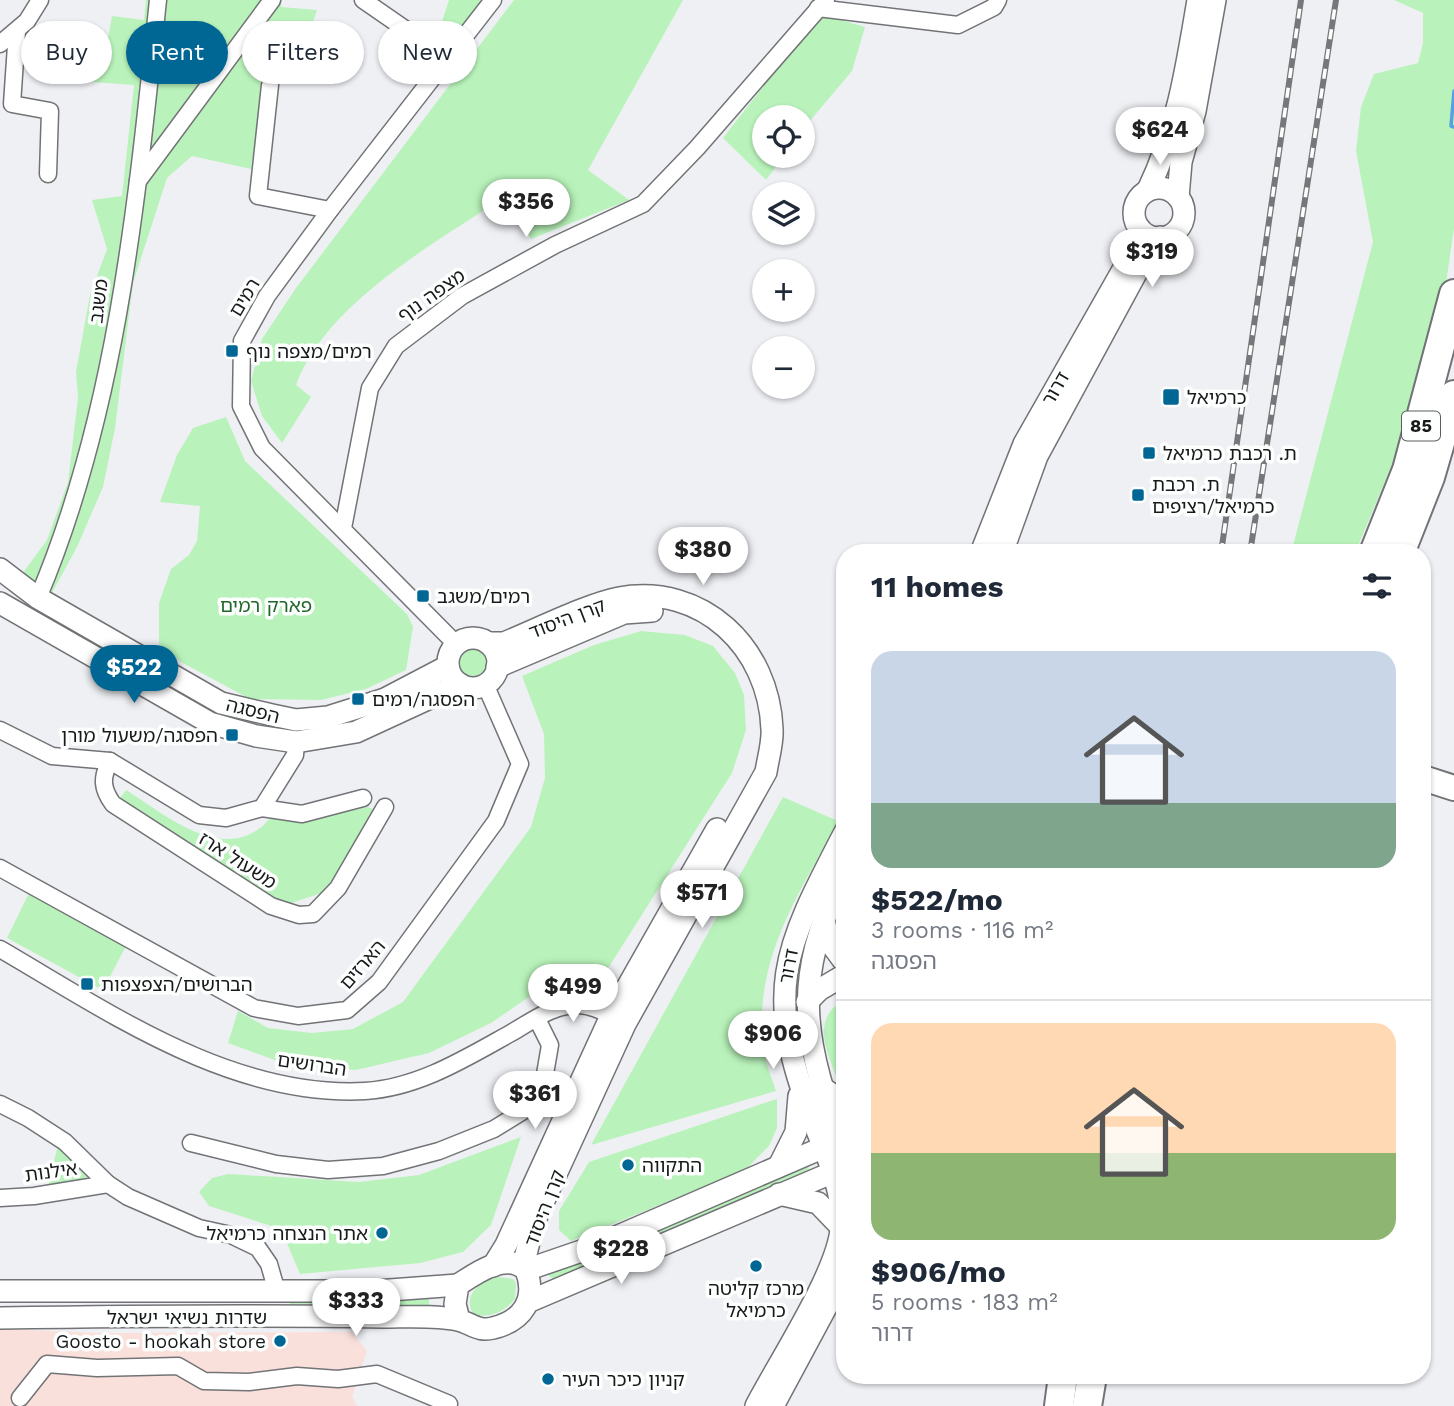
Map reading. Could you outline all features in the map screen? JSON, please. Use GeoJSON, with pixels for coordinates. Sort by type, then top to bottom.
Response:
{"type":"FeatureCollection","features":[{"type":"Feature","properties":{"kind":"highway","name":"85"},"geometry":{"type":"LineString","coordinates":[[1378,544],[1411,458],[1454,294]]}},
{"type":"Feature","properties":{"kind":"highway","name":"85"},"geometry":{"type":"LineString","coordinates":[[1404,544],[1430,477],[1454,395]]}},
{"type":"Feature","properties":{"kind":"highway"},"geometry":{"type":"LineString","coordinates":[[1059,1406],[1062,1384]]}},
{"type":"Feature","properties":{"kind":"highway"},"geometry":{"type":"LineString","coordinates":[[1087,1406],[1091,1384]]}},
{"type":"Feature","properties":{"kind":"main road"},"geometry":{"type":"LineString","coordinates":[[1431,781],[1454,788]]}},
{"type":"Feature","properties":{"kind":"main road"},"geometry":{"type":"LineString","coordinates":[[1431,792],[1454,797]]}},
{"type":"Feature","properties":{"kind":"street"},"geometry":{"type":"LineString","coordinates":[[0,44],[17,31],[40,0]]}},
{"type":"Feature","properties":{"kind":"street","name":"משגב"},"geometry":{"type":"LineString","coordinates":[[38,598],[60,546],[85,464],[111,356],[136,183],[158,0]]}},
{"type":"Feature","properties":{"kind":"street"},"geometry":{"type":"LineString","coordinates":[[136,183],[271,0]]}},
{"type":"Feature","properties":{"kind":"street"},"geometry":{"type":"LineString","coordinates":[[363,0],[393,21]]}},
{"type":"Feature","properties":{"kind":"street","name":"רמים"},"geometry":{"type":"LineString","coordinates":[[476,21],[493,0]]}},
{"type":"Feature","properties":{"kind":"street"},"geometry":{"type":"LineString","coordinates":[[822,4],[958,25],[994,7],[998,0]]}},
{"type":"Feature","properties":{"kind":"street"},"geometry":{"type":"LineString","coordinates":[[1198,0],[1179,107],[1164,156],[1148,190],[1136,202],[1134,210],[1140,229],[1150,236],[1160,237],[1173,233],[1182,220],[1184,212],[1178,197],[1181,162],[1195,111],[1215,0]]}},
{"type":"Feature","properties":{"kind":"street","name":"מצפה נוף"},"geometry":{"type":"LineString","coordinates":[[343,528],[370,388],[396,346],[462,296],[555,245],[643,204],[697,148],[822,4]]}},
{"type":"Feature","properties":{"kind":"street"},"geometry":{"type":"LineString","coordinates":[[17,31],[12,104],[50,111],[47,174]]}},
{"type":"Feature","properties":{"kind":"street","name":"רמים"},"geometry":{"type":"LineString","coordinates":[[427,84],[267,296],[242,341],[242,406],[262,448],[456,644]]}},
{"type":"Feature","properties":{"kind":"street"},"geometry":{"type":"LineString","coordinates":[[270,85],[258,196],[330,210]]}},
{"type":"Feature","properties":{"kind":"street"},"geometry":{"type":"LineString","coordinates":[[1148,190],[1164,188],[1178,197]]}},
{"type":"Feature","properties":{"kind":"street","name":"דרור"},"geometry":{"type":"LineString","coordinates":[[984,544],[1020,452],[1128,261],[1140,229]]}},
{"type":"Feature","properties":{"kind":"street","name":"דרור"},"geometry":{"type":"LineString","coordinates":[[1005,544],[1037,456],[1141,264],[1160,237]]}},
{"type":"Feature","properties":{"kind":"street","name":"הפסגה"},"geometry":{"type":"LineString","coordinates":[[0,569],[38,598],[221,703],[296,720],[328,717],[385,699],[448,666]]}},
{"type":"Feature","properties":{"kind":"street","name":"קרן היסוד"},"geometry":{"type":"LineString","coordinates":[[488,643],[504,643],[618,598],[672,600],[696,607],[721,621],[739,638],[753,658],[768,694],[772,733],[766,772],[618,1020],[534,1222],[525,1268]]}},
{"type":"Feature","properties":{"kind":"street","name":"הפסגה"},"geometry":{"type":"LineString","coordinates":[[2,608],[210,723],[256,736],[296,741],[356,733],[460,684]]}},
{"type":"Feature","properties":{"kind":"street","name":"קרן היסוד"},"geometry":{"type":"LineString","coordinates":[[491,676],[624,613],[672,612],[714,632],[742,663],[755,697],[760,733],[752,768],[618,1020],[493,1266]]}},
{"type":"Feature","properties":{"kind":"street"},"geometry":{"type":"LineString","coordinates":[[469,638],[488,643],[496,653],[491,676],[471,688],[460,684],[451,676],[448,666],[450,652],[456,644],[469,638]]}},
{"type":"Feature","properties":{"kind":"street","name":"הארזים"},"geometry":{"type":"LineString","coordinates":[[0,868],[254,1008],[298,1016],[347,1010],[379,982],[496,821],[520,764],[491,676]]}},
{"type":"Feature","properties":{"kind":"street"},"geometry":{"type":"LineString","coordinates":[[262,808],[295,755],[296,720]]}},
{"type":"Feature","properties":{"kind":"street"},"geometry":{"type":"LineString","coordinates":[[0,730],[52,756],[110,761],[199,815],[226,818],[262,808],[302,814],[363,798]]}},
{"type":"Feature","properties":{"kind":"street","name":"משעול ארז"},"geometry":{"type":"LineString","coordinates":[[110,761],[104,772],[104,791],[113,804],[271,906],[299,915],[313,914],[338,888],[385,807]]}},
{"type":"Feature","properties":{"kind":"street","name":"דרור"},"geometry":{"type":"LineString","coordinates":[[836,849],[808,903],[788,957],[783,1006],[788,1047],[798,1083],[836,1142]]}},
{"type":"Feature","properties":{"kind":"street","name":"דרור"},"geometry":{"type":"LineString","coordinates":[[836,893],[824,920],[811,963],[807,1002],[812,1054],[836,1138]]}},
{"type":"Feature","properties":{"kind":"street"},"geometry":{"type":"LineString","coordinates":[[824,920],[829,941],[836,954]]}},
{"type":"Feature","properties":{"kind":"street","name":"הברושים"},"geometry":{"type":"LineString","coordinates":[[0,949],[202,1059],[285,1084],[320,1090],[367,1091],[408,1082],[447,1069],[558,1008],[581,1005],[618,1020]]}},
{"type":"Feature","properties":{"kind":"street"},"geometry":{"type":"LineString","coordinates":[[788,957],[836,968]]}},
{"type":"Feature","properties":{"kind":"street"},"geometry":{"type":"LineString","coordinates":[[807,1002],[836,976]]}},
{"type":"Feature","properties":{"kind":"street"},"geometry":{"type":"LineString","coordinates":[[191,1143],[276,1164],[328,1170],[383,1166],[439,1151],[494,1129],[533,1105],[545,1074],[550,1045],[537,1018]]}},
{"type":"Feature","properties":{"kind":"street"},"geometry":{"type":"LineString","coordinates":[[779,1166],[796,1132],[798,1083]]}},
{"type":"Feature","properties":{"kind":"street"},"geometry":{"type":"LineString","coordinates":[[821,1087],[836,1097]]}},
{"type":"Feature","properties":{"kind":"street"},"geometry":{"type":"LineString","coordinates":[[0,1104],[65,1142],[108,1184],[128,1197],[199,1228],[231,1235],[258,1248],[269,1264],[277,1292]]}},
{"type":"Feature","properties":{"kind":"street"},"geometry":{"type":"LineString","coordinates":[[836,1146],[779,1166],[564,1257],[525,1268],[510,1263],[479,1270],[458,1285],[455,1304],[459,1320],[479,1329],[492,1328],[517,1319],[530,1301],[836,1171]]}},
{"type":"Feature","properties":{"kind":"street","name":"אילנות"},"geometry":{"type":"LineString","coordinates":[[0,1198],[34,1196],[108,1184]]}},
{"type":"Feature","properties":{"kind":"street"},"geometry":{"type":"LineString","coordinates":[[779,1194],[818,1203],[836,1222]]}},
{"type":"Feature","properties":{"kind":"street"},"geometry":{"type":"LineString","coordinates":[[534,1222],[539,1237],[546,1246],[564,1257]]}},
{"type":"Feature","properties":{"kind":"street"},"geometry":{"type":"LineString","coordinates":[[755,1406],[836,1253]]}},
{"type":"Feature","properties":{"kind":"street"},"geometry":{"type":"LineString","coordinates":[[525,1268],[531,1284],[530,1301]]}},
{"type":"Feature","properties":{"kind":"street","name":"שדרות נשיאי ישראל"},"geometry":{"type":"LineString","coordinates":[[0,1291],[277,1292],[433,1289],[458,1285]]}},
{"type":"Feature","properties":{"kind":"street"},"geometry":{"type":"LineString","coordinates":[[773,1406],[836,1289]]}},
{"type":"Feature","properties":{"kind":"street","name":"שדרות נשיאי ישראל"},"geometry":{"type":"LineString","coordinates":[[0,1318],[202,1315],[459,1320]]}},
{"type":"Feature","properties":{"kind":"street"},"geometry":{"type":"LineString","coordinates":[[20,1398],[47,1364],[97,1368],[178,1366],[204,1381],[249,1382],[296,1376],[338,1379],[377,1374],[429,1402],[449,1404]]}},
{"type":"Feature","properties":{"kind":"shaded area"},"geometry":{"type":"Polygon","coordinates":[[[0,1329],[101,1333],[352,1332],[367,1351],[352,1397],[357,1406],[0,1406],[0,1329]]]}},
{"type":"Feature","properties":{"kind":"green space"},"geometry":{"type":"Polygon","coordinates":[[[146,0],[282,0],[281,7],[317,10],[313,21],[242,21],[242,84],[264,84],[251,169],[192,156],[167,178],[133,283],[115,428],[103,487],[77,547],[52,593],[22,574],[47,540],[68,482],[78,398],[76,372],[90,295],[107,249],[92,200],[122,196],[134,85],[112,83],[112,16],[144,20],[146,0]]]}},
{"type":"Feature","properties":{"kind":"green space"},"geometry":{"type":"Polygon","coordinates":[[[449,0],[485,0],[468,21],[442,21],[449,0]]]}},
{"type":"Feature","properties":{"kind":"green space"},"geometry":{"type":"Polygon","coordinates":[[[514,0],[683,0],[588,170],[629,200],[531,239],[506,196],[416,255],[357,302],[331,327],[311,355],[296,385],[311,397],[282,443],[262,416],[251,381],[262,339],[296,288],[450,84],[477,84],[477,49],[514,0]]]}},
{"type":"Feature","properties":{"kind":"green space"},"geometry":{"type":"Polygon","coordinates":[[[1394,0],[1454,0],[1454,228],[1444,297],[1404,436],[1359,544],[1293,544],[1373,242],[1356,151],[1361,107],[1374,74],[1418,63],[1423,43],[1423,13],[1394,0]]]}},
{"type":"Feature","properties":{"kind":"green space"},"geometry":{"type":"Polygon","coordinates":[[[820,14],[865,27],[852,71],[815,115],[815,105],[752,105],[752,166],[723,138],[820,14]]]}},
{"type":"Feature","properties":{"kind":"green space"},"geometry":{"type":"Polygon","coordinates":[[[754,168],[775,168],[766,180],[754,168]]]}},
{"type":"Feature","properties":{"kind":"green space","name":"פארק רמים"},"geometry":{"type":"Polygon","coordinates":[[[226,417],[245,461],[407,614],[413,627],[406,670],[366,689],[321,700],[250,699],[181,662],[159,644],[159,603],[171,569],[189,555],[197,541],[200,506],[160,502],[177,455],[193,428],[226,417]]]}},
{"type":"Feature","properties":{"kind":"green space"},"geometry":{"type":"Polygon","coordinates":[[[641,631],[685,635],[713,646],[735,673],[744,695],[746,730],[732,773],[598,984],[545,986],[491,1023],[429,1053],[356,1070],[286,1064],[228,1043],[238,1011],[268,1028],[312,1033],[353,1029],[403,1002],[531,827],[545,778],[544,734],[522,676],[594,645],[641,631]]]}},
{"type":"Feature","properties":{"kind":"green space"},"geometry":{"type":"Polygon","coordinates":[[[471,648],[482,652],[486,663],[482,674],[471,678],[460,674],[456,663],[460,652],[471,648]]]}},
{"type":"Feature","properties":{"kind":"green space"},"geometry":{"type":"Polygon","coordinates":[[[126,790],[190,830],[226,839],[243,837],[260,828],[278,807],[305,820],[368,807],[378,811],[328,891],[282,906],[116,804],[126,790]]]}},
{"type":"Feature","properties":{"kind":"green space"},"geometry":{"type":"Polygon","coordinates":[[[783,797],[836,820],[782,928],[765,983],[763,1045],[776,1091],[591,1145],[783,797]]]}},
{"type":"Feature","properties":{"kind":"green space"},"geometry":{"type":"Polygon","coordinates":[[[30,891],[126,946],[103,990],[7,938],[30,891]]]}},
{"type":"Feature","properties":{"kind":"green space"},"geometry":{"type":"Polygon","coordinates":[[[836,1006],[836,1074],[828,1053],[824,1028],[836,1006]]]}},
{"type":"Feature","properties":{"kind":"green space"},"geometry":{"type":"Polygon","coordinates":[[[777,1099],[777,1128],[769,1146],[745,1170],[571,1241],[559,1230],[559,1211],[589,1162],[777,1099]]]}},
{"type":"Feature","properties":{"kind":"green space"},"geometry":{"type":"Polygon","coordinates":[[[521,1137],[491,1225],[463,1252],[420,1263],[300,1274],[281,1229],[209,1206],[199,1192],[212,1178],[228,1174],[359,1182],[419,1175],[521,1137]]]}},
{"type":"Feature","properties":{"kind":"green space"},"geometry":{"type":"Polygon","coordinates":[[[58,1145],[93,1176],[48,1186],[58,1145]]]}},
{"type":"Feature","properties":{"kind":"green space"},"geometry":{"type":"Polygon","coordinates":[[[807,1163],[809,1170],[752,1194],[697,1224],[555,1281],[544,1271],[807,1163]]]}},
{"type":"Feature","properties":{"kind":"green space"},"geometry":{"type":"Polygon","coordinates":[[[500,1277],[513,1279],[516,1283],[515,1299],[496,1313],[485,1316],[473,1314],[470,1300],[475,1289],[486,1281],[500,1277]]]}},
{"type":"Feature","properties":{"kind":"green space"},"geometry":{"type":"Polygon","coordinates":[[[429,1297],[429,1312],[290,1311],[290,1298],[429,1297]]]}},
{"type":"Feature","properties":{"kind":"waterway"},"geometry":{"type":"LineString","coordinates":[[1454,91],[1451,126],[1454,127]]}},
{"type":"Feature","properties":{"kind":"railway"},"geometry":{"type":"LineString","coordinates":[[1222,544],[1301,0]]}},
{"type":"Feature","properties":{"kind":"railway"},"geometry":{"type":"LineString","coordinates":[[1251,544],[1336,0]]}},
{"type":"Feature","properties":{"kind":"place","name":"רמים/מצפה נוף"},"geometry":{"type":"Point","coordinates":[232,351]}},
{"type":"Feature","properties":{"kind":"place","name":"כרמיאל"},"geometry":{"type":"Point","coordinates":[1171,397]}},
{"type":"Feature","properties":{"kind":"place","name":"ת. רכבת כרמיאל"},"geometry":{"type":"Point","coordinates":[1149,453]}},
{"type":"Feature","properties":{"kind":"place","name":"ת. רכבת כרמיאל/רציפים"},"geometry":{"type":"Point","coordinates":[1138,495]}},
{"type":"Feature","properties":{"kind":"place","name":"רמים/משגב"},"geometry":{"type":"Point","coordinates":[423,596]}},
{"type":"Feature","properties":{"kind":"place","name":"הפסגה/רמים"},"geometry":{"type":"Point","coordinates":[358,699]}},
{"type":"Feature","properties":{"kind":"place","name":"הפסגה/משעול מורן"},"geometry":{"type":"Point","coordinates":[232,735]}},
{"type":"Feature","properties":{"kind":"place","name":"הברושים/הצפצפות"},"geometry":{"type":"Point","coordinates":[87,984]}},
{"type":"Feature","properties":{"kind":"place","name":"התקווה"},"geometry":{"type":"Point","coordinates":[628,1165]}},
{"type":"Feature","properties":{"kind":"place","name":"אתר הנצחה כרמיאל"},"geometry":{"type":"Point","coordinates":[382,1233]}},
{"type":"Feature","properties":{"kind":"place","name":"מרכז קליטה כרמיאל"},"geometry":{"type":"Point","coordinates":[756,1266]}},
{"type":"Feature","properties":{"kind":"place","name":"Goosto - hookah store"},"geometry":{"type":"Point","coordinates":[280,1341]}},
{"type":"Feature","properties":{"kind":"place","name":"קניון כיכר העיר"},"geometry":{"type":"Point","coordinates":[548,1379]}}]}
